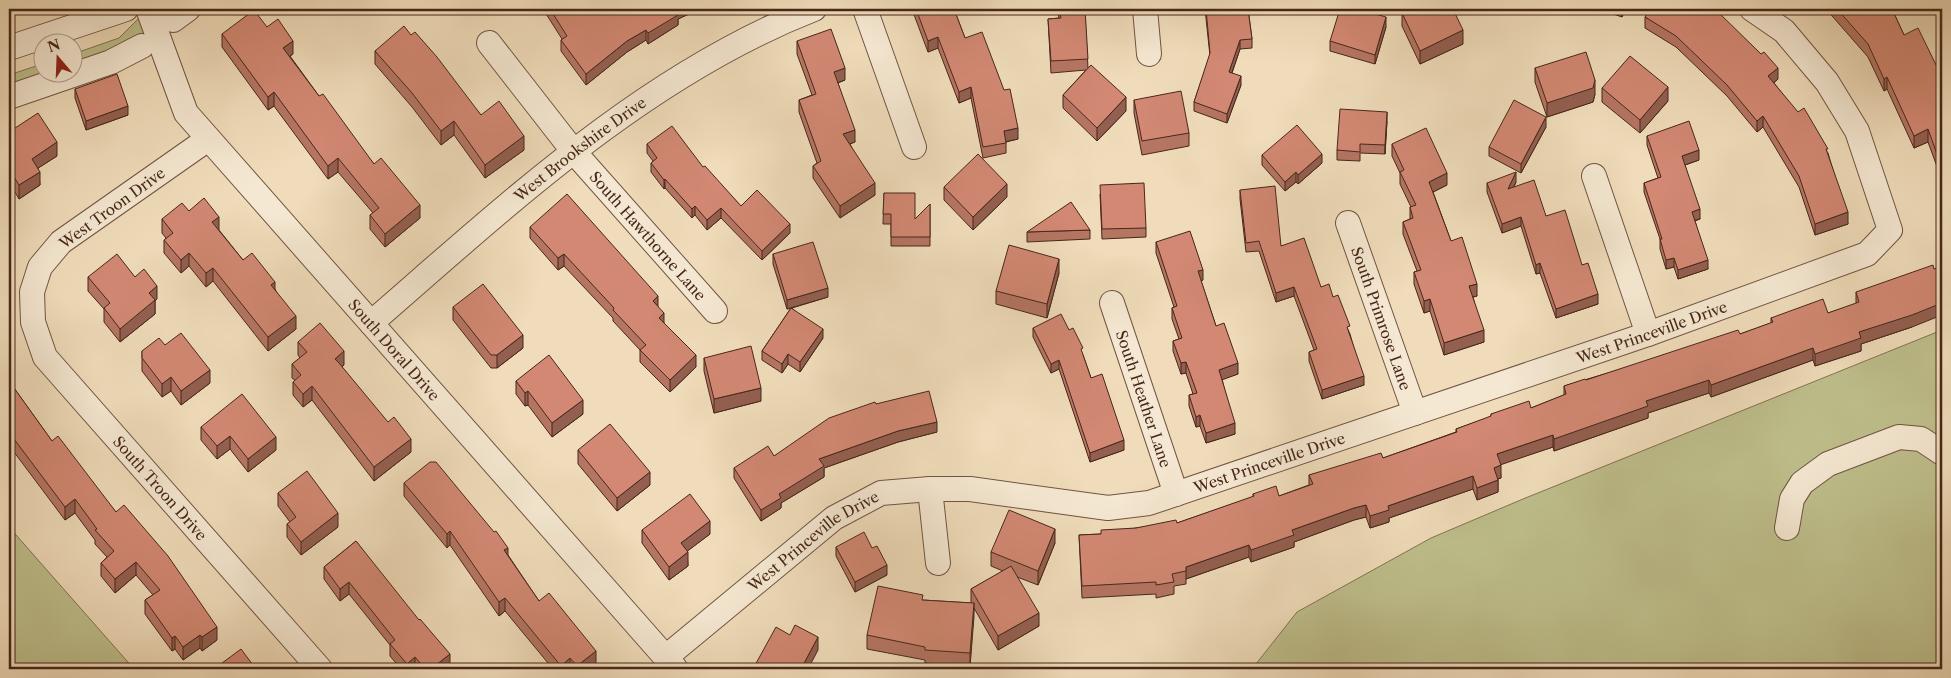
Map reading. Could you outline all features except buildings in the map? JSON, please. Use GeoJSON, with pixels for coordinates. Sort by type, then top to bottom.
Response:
{"type":"FeatureCollection","features":[{"type":"Feature","properties":{"kind":"street"},"geometry":{"type":"LineString","coordinates":[[9,48],[126,9]]}},
{"type":"Feature","properties":{"kind":"street","name":"South Doral Drive"},"geometry":{"type":"LineString","coordinates":[[148,9],[186,113],[671,663]]}},
{"type":"Feature","properties":{"kind":"street","name":"West Brookshire Drive"},"geometry":{"type":"LineString","coordinates":[[371,323],[532,184],[644,100],[732,48],[814,9]]}},
{"type":"Feature","properties":{"kind":"street"},"geometry":{"type":"LineString","coordinates":[[865,9],[914,147]]}},
{"type":"Feature","properties":{"kind":"street"},"geometry":{"type":"LineString","coordinates":[[1145,9],[1149,54]]}},
{"type":"Feature","properties":{"kind":"street","name":"West Princeville Drive"},"geometry":{"type":"LineString","coordinates":[[671,663],[834,518],[881,493],[930,489],[970,489],[1108,508],[1149,503],[1648,334],[1867,254],[1890,230],[1857,131],[1827,82],[1784,31],[1752,9]]}},
{"type":"Feature","properties":{"kind":"street","name":"South Hawthorne Lane"},"geometry":{"type":"LineString","coordinates":[[489,43],[574,152],[715,311]]}},
{"type":"Feature","properties":{"kind":"street"},"geometry":{"type":"LineString","coordinates":[[9,97],[111,62],[142,46]]}},
{"type":"Feature","properties":{"kind":"street","name":"West Troon Drive"},"geometry":{"type":"LineString","coordinates":[[32,292],[40,267],[61,242],[208,139]]}},
{"type":"Feature","properties":{"kind":"street"},"geometry":{"type":"LineString","coordinates":[[1594,176],[1648,334]]}},
{"type":"Feature","properties":{"kind":"street","name":"South Primrose Lane"},"geometry":{"type":"LineString","coordinates":[[1348,223],[1415,413]]}},
{"type":"Feature","properties":{"kind":"street","name":"South Troon Drive"},"geometry":{"type":"LineString","coordinates":[[32,292],[33,322],[45,357],[320,669]]}},
{"type":"Feature","properties":{"kind":"street","name":"South Heather Lane"},"geometry":{"type":"LineString","coordinates":[[1112,303],[1176,494]]}},
{"type":"Feature","properties":{"kind":"street"},"geometry":{"type":"LineString","coordinates":[[1787,528],[1792,499],[1802,482],[1828,464],[1899,437],[1921,439],[1942,453]]}},
{"type":"Feature","properties":{"kind":"street"},"geometry":{"type":"LineString","coordinates":[[930,489],[938,563]]}},
{"type":"Feature","properties":{"kind":"green space"},"geometry":{"type":"Polygon","coordinates":[[[148,9],[198,9],[178,16],[147,57],[82,80],[82,51],[119,38],[148,9]]]}},
{"type":"Feature","properties":{"kind":"green space"},"geometry":{"type":"Polygon","coordinates":[[[32,67],[32,82],[75,82],[9,105],[9,75],[32,67]]]}},
{"type":"Feature","properties":{"kind":"green space"},"geometry":{"type":"Polygon","coordinates":[[[1942,330],[1942,669],[1252,669],[1297,612],[1431,538],[1942,330]]]}},
{"type":"Feature","properties":{"kind":"green space"},"geometry":{"type":"Polygon","coordinates":[[[9,527],[134,669],[9,669],[9,527]]]}}]}
